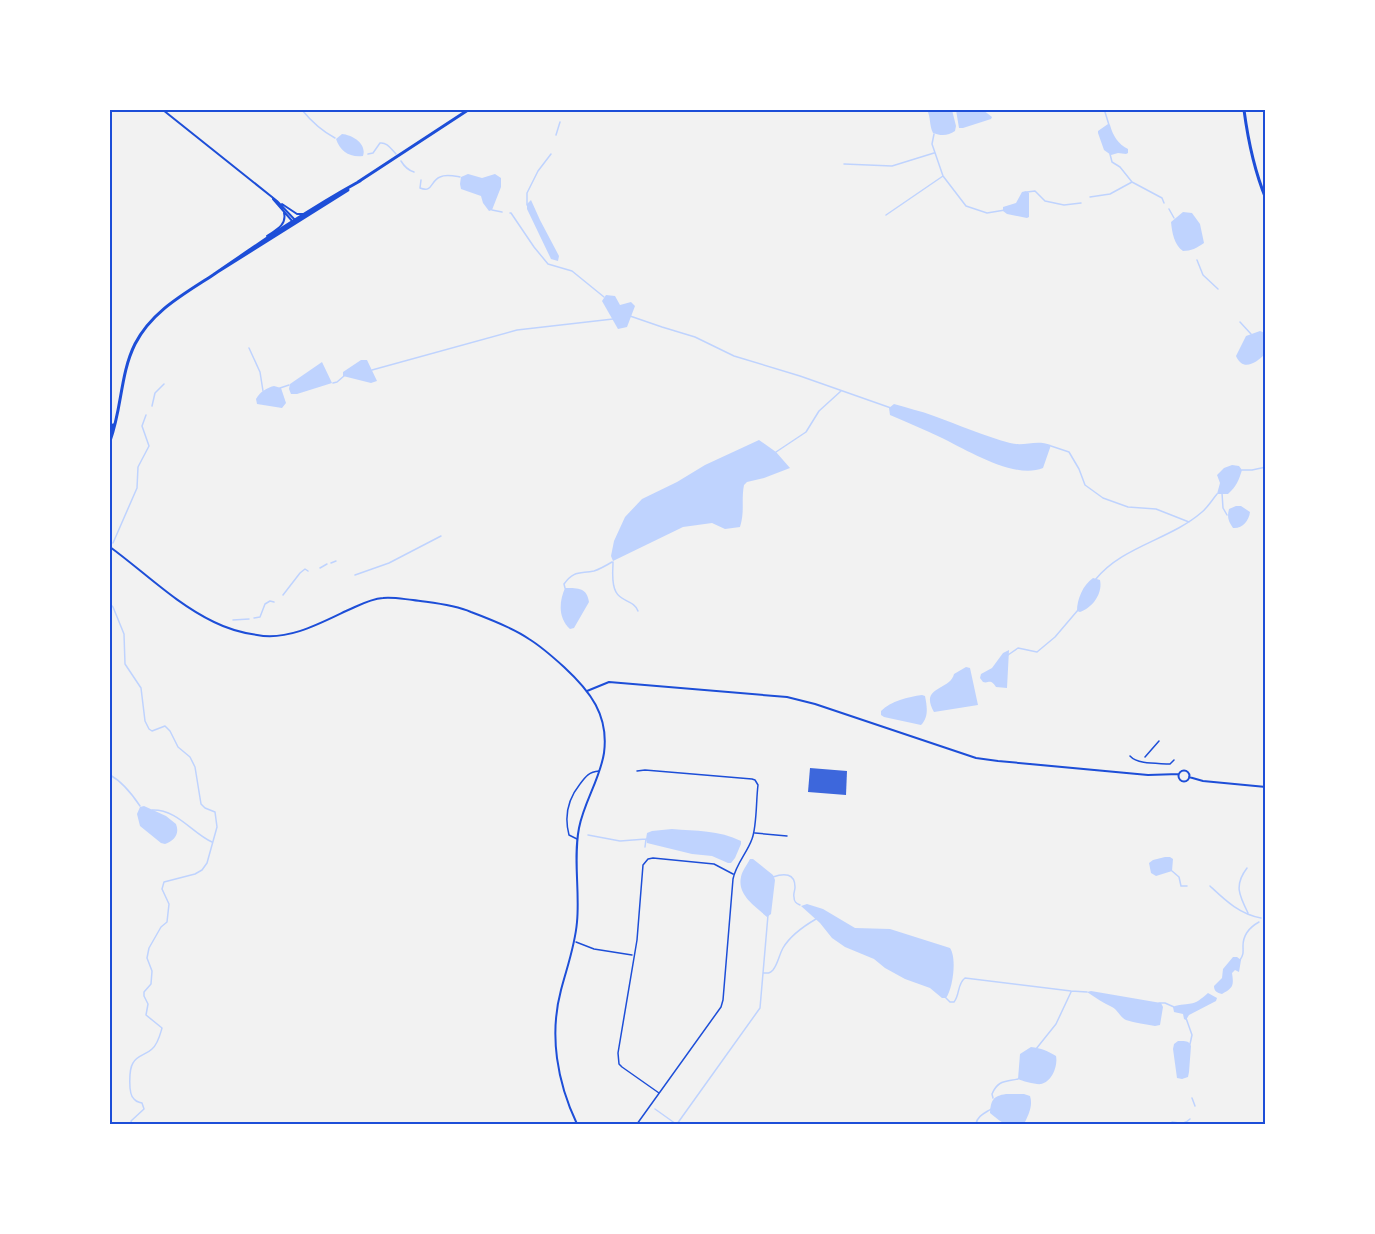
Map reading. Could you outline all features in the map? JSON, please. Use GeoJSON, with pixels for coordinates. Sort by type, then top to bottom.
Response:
{"type":"FeatureCollection","features":[{"type":"Feature","properties":{"kind":"main road"},"geometry":{"type":"LineString","coordinates":[[163,110],[242,172],[275,200],[295,222]]}},
{"type":"Feature","properties":{"kind":"main road"},"geometry":{"type":"LineString","coordinates":[[110,441],[127,365],[141,333],[151,320],[258,244],[468,110]]}},
{"type":"Feature","properties":{"kind":"main road"},"geometry":{"type":"LineString","coordinates":[[1244,110],[1256,171],[1266,199]]}},
{"type":"Feature","properties":{"kind":"main road"},"geometry":{"type":"LineString","coordinates":[[215,273],[224,270],[307,212],[360,181]]}},
{"type":"Feature","properties":{"kind":"main road"},"geometry":{"type":"LineString","coordinates":[[275,200],[297,214],[307,212]]}},
{"type":"Feature","properties":{"kind":"main road"},"geometry":{"type":"LineString","coordinates":[[275,200],[284,213],[295,222]]}},
{"type":"Feature","properties":{"kind":"main road"},"geometry":{"type":"LineString","coordinates":[[258,244],[282,225],[285,219],[284,213]]}},
{"type":"Feature","properties":{"kind":"main road"},"geometry":{"type":"LineString","coordinates":[[110,433],[116,418]]}},
{"type":"Feature","properties":{"kind":"main road"},"geometry":{"type":"LineString","coordinates":[[110,547],[195,612],[216,623],[256,635],[292,634],[376,599],[387,597],[441,604],[470,611],[528,638],[549,654],[587,691],[599,712],[603,726],[604,748],[599,771],[586,802],[579,827],[578,912],[575,942],[556,1015],[557,1060],[569,1108],[577,1125]]}},
{"type":"Feature","properties":{"kind":"main road"},"geometry":{"type":"LineString","coordinates":[[587,691],[609,682],[787,697],[815,704],[976,758],[1148,775],[1179,774],[1182,770],[1186,770],[1189,777]]}},
{"type":"Feature","properties":{"kind":"main road"},"geometry":{"type":"LineString","coordinates":[[1179,774],[1182,781],[1189,777]]}},
{"type":"Feature","properties":{"kind":"main road"},"geometry":{"type":"LineString","coordinates":[[1189,777],[1203,781],[1266,787]]}},
{"type":"Feature","properties":{"kind":"street"},"geometry":{"type":"LineString","coordinates":[[1145,757],[1159,741]]}},
{"type":"Feature","properties":{"kind":"street"},"geometry":{"type":"LineString","coordinates":[[1130,756],[1136,761],[1161,764],[1170,764],[1174,760]]}},
{"type":"Feature","properties":{"kind":"street"},"geometry":{"type":"LineString","coordinates":[[578,839],[569,835],[568,805],[575,790],[586,776],[591,772],[599,771]]}},
{"type":"Feature","properties":{"kind":"street"},"geometry":{"type":"LineString","coordinates":[[637,771],[755,780],[758,785],[752,841],[734,874],[721,1007],[637,1125]]}},
{"type":"Feature","properties":{"kind":"street"},"geometry":{"type":"LineString","coordinates":[[754,832],[787,836]]}},
{"type":"Feature","properties":{"kind":"street"},"geometry":{"type":"LineString","coordinates":[[660,1093],[622,1067],[618,1047],[637,940],[643,865],[652,858],[714,864],[734,874]]}},
{"type":"Feature","properties":{"kind":"street"},"geometry":{"type":"LineString","coordinates":[[575,942],[594,949],[634,956]]}},
{"type":"Feature","properties":{"kind":"water"},"geometry":{"type":"Polygon","coordinates":[[[927,110],[952,110],[955,131],[944,135],[933,133],[927,110]]]}},
{"type":"Feature","properties":{"kind":"water"},"geometry":{"type":"Polygon","coordinates":[[[956,110],[983,110],[992,117],[959,128],[956,110]]]}},
{"type":"Feature","properties":{"kind":"water"},"geometry":{"type":"Polygon","coordinates":[[[1108,124],[1116,139],[1128,149],[1128,153],[1111,155],[1104,150],[1098,131],[1108,124]]]}},
{"type":"Feature","properties":{"kind":"water"},"geometry":{"type":"Polygon","coordinates":[[[342,134],[350,136],[361,144],[363,156],[350,155],[343,150],[336,139],[342,134]]]}},
{"type":"Feature","properties":{"kind":"water"},"geometry":{"type":"Polygon","coordinates":[[[468,174],[482,178],[495,174],[501,178],[501,187],[492,210],[489,211],[481,196],[461,189],[461,177],[468,174]]]}},
{"type":"Feature","properties":{"kind":"water"},"geometry":{"type":"Polygon","coordinates":[[[1022,192],[1029,193],[1029,217],[1007,214],[1003,211],[1003,207],[1016,203],[1022,192]]]}},
{"type":"Feature","properties":{"kind":"water"},"geometry":{"type":"Polygon","coordinates":[[[531,200],[559,256],[558,261],[551,259],[527,209],[527,204],[531,200]]]}},
{"type":"Feature","properties":{"kind":"water"},"geometry":{"type":"Polygon","coordinates":[[[1183,212],[1192,213],[1200,224],[1204,243],[1194,249],[1183,251],[1176,242],[1171,222],[1183,212]]]}},
{"type":"Feature","properties":{"kind":"water"},"geometry":{"type":"Polygon","coordinates":[[[606,295],[615,296],[620,305],[631,302],[635,306],[627,327],[618,329],[602,301],[606,295]]]}},
{"type":"Feature","properties":{"kind":"water"},"geometry":{"type":"Polygon","coordinates":[[[1260,331],[1265,333],[1265,354],[1254,363],[1242,364],[1236,356],[1246,336],[1260,331]]]}},
{"type":"Feature","properties":{"kind":"water"},"geometry":{"type":"Polygon","coordinates":[[[361,360],[367,360],[377,381],[371,383],[343,376],[343,372],[361,360]]]}},
{"type":"Feature","properties":{"kind":"water"},"geometry":{"type":"Polygon","coordinates":[[[322,362],[332,383],[291,394],[290,384],[322,362]]]}},
{"type":"Feature","properties":{"kind":"water"},"geometry":{"type":"Polygon","coordinates":[[[274,386],[281,388],[286,403],[282,408],[257,404],[256,399],[259,394],[274,386]]]}},
{"type":"Feature","properties":{"kind":"water"},"geometry":{"type":"Polygon","coordinates":[[[894,404],[1010,443],[1051,445],[1043,468],[1032,471],[1005,467],[890,415],[889,408],[894,404]]]}},
{"type":"Feature","properties":{"kind":"water"},"geometry":{"type":"Polygon","coordinates":[[[759,440],[776,452],[790,468],[744,485],[740,527],[725,529],[712,523],[683,527],[613,561],[611,556],[614,541],[625,517],[642,499],[705,465],[759,440]]]}},
{"type":"Feature","properties":{"kind":"water"},"geometry":{"type":"Polygon","coordinates":[[[1232,465],[1239,466],[1242,470],[1237,483],[1228,494],[1217,494],[1220,483],[1217,475],[1224,468],[1232,465]]]}},
{"type":"Feature","properties":{"kind":"water"},"geometry":{"type":"Polygon","coordinates":[[[1236,506],[1241,506],[1250,512],[1244,524],[1233,528],[1228,519],[1228,512],[1236,506]]]}},
{"type":"Feature","properties":{"kind":"water"},"geometry":{"type":"Polygon","coordinates":[[[1093,578],[1100,580],[1100,590],[1096,600],[1089,607],[1080,612],[1077,611],[1081,593],[1093,578]]]}},
{"type":"Feature","properties":{"kind":"water"},"geometry":{"type":"Polygon","coordinates":[[[565,588],[584,591],[589,602],[574,628],[570,629],[563,620],[561,610],[565,588]]]}},
{"type":"Feature","properties":{"kind":"water"},"geometry":{"type":"Polygon","coordinates":[[[1009,650],[1007,688],[996,687],[991,682],[983,682],[980,678],[981,674],[992,668],[1003,653],[1009,650]]]}},
{"type":"Feature","properties":{"kind":"water"},"geometry":{"type":"Polygon","coordinates":[[[966,667],[970,668],[978,705],[934,712],[930,704],[930,697],[954,674],[966,667]]]}},
{"type":"Feature","properties":{"kind":"water"},"geometry":{"type":"Polygon","coordinates":[[[925,696],[927,711],[921,725],[881,715],[881,711],[895,702],[925,696]]]}},
{"type":"Feature","properties":{"kind":"water"},"geometry":{"type":"Polygon","coordinates":[[[144,806],[166,816],[176,824],[177,834],[171,841],[161,843],[140,826],[137,814],[140,807],[144,806]]]}},
{"type":"Feature","properties":{"kind":"water"},"geometry":{"type":"Polygon","coordinates":[[[672,829],[716,833],[733,837],[741,841],[741,844],[735,858],[728,863],[712,856],[692,854],[647,843],[647,833],[672,829]]]}},
{"type":"Feature","properties":{"kind":"water"},"geometry":{"type":"Polygon","coordinates":[[[1165,857],[1173,859],[1172,871],[1156,876],[1151,873],[1149,863],[1165,857]]]}},
{"type":"Feature","properties":{"kind":"water"},"geometry":{"type":"Polygon","coordinates":[[[750,859],[773,875],[775,880],[771,914],[767,917],[744,895],[740,883],[750,859]]]}},
{"type":"Feature","properties":{"kind":"water"},"geometry":{"type":"Polygon","coordinates":[[[807,904],[823,909],[855,928],[890,929],[950,948],[953,973],[951,987],[946,998],[942,998],[930,988],[905,979],[874,959],[845,947],[832,938],[820,923],[801,906],[807,904]]]}},
{"type":"Feature","properties":{"kind":"water"},"geometry":{"type":"Polygon","coordinates":[[[1233,957],[1241,960],[1239,972],[1235,970],[1232,973],[1231,988],[1222,994],[1219,993],[1214,986],[1222,978],[1223,969],[1233,957]]]}},
{"type":"Feature","properties":{"kind":"water"},"geometry":{"type":"Polygon","coordinates":[[[1087,992],[1161,1003],[1163,1007],[1160,1025],[1126,1020],[1114,1008],[1087,992]]]}},
{"type":"Feature","properties":{"kind":"water"},"geometry":{"type":"Polygon","coordinates":[[[1208,993],[1217,998],[1216,1001],[1189,1015],[1186,1020],[1183,1014],[1174,1012],[1173,1007],[1196,1002],[1208,993]]]}},
{"type":"Feature","properties":{"kind":"water"},"geometry":{"type":"Polygon","coordinates":[[[1178,1041],[1188,1042],[1191,1046],[1188,1077],[1182,1079],[1177,1078],[1173,1049],[1174,1044],[1178,1041]]]}},
{"type":"Feature","properties":{"kind":"water"},"geometry":{"type":"Polygon","coordinates":[[[1031,1047],[1056,1056],[1053,1073],[1045,1083],[1036,1084],[1018,1079],[1020,1054],[1031,1047]]]}},
{"type":"Feature","properties":{"kind":"water"},"geometry":{"type":"Polygon","coordinates":[[[1006,1094],[1030,1096],[1031,1106],[1025,1122],[1014,1125],[1006,1124],[990,1113],[994,1099],[1006,1094]]]}},
{"type":"Feature","properties":{"kind":"building"},"geometry":{"type":"Polygon","coordinates":[[[810,768],[847,771],[846,795],[808,792],[810,768]]]}},
{"type":"Feature","properties":{"kind":"waterway"},"geometry":{"type":"LineString","coordinates":[[302,110],[335,138]]}},
{"type":"Feature","properties":{"kind":"waterway"},"geometry":{"type":"LineString","coordinates":[[1105,112],[1109,125]]}},
{"type":"Feature","properties":{"kind":"waterway"},"geometry":{"type":"LineString","coordinates":[[556,135],[560,122]]}},
{"type":"Feature","properties":{"kind":"waterway"},"geometry":{"type":"LineString","coordinates":[[934,134],[932,144],[943,176],[966,206],[987,213],[1005,210]]}},
{"type":"Feature","properties":{"kind":"waterway"},"geometry":{"type":"LineString","coordinates":[[368,154],[373,153],[380,143],[389,146],[396,154]]}},
{"type":"Feature","properties":{"kind":"waterway"},"geometry":{"type":"LineString","coordinates":[[844,164],[892,166],[934,153]]}},
{"type":"Feature","properties":{"kind":"waterway"},"geometry":{"type":"LineString","coordinates":[[527,205],[527,193],[538,171],[551,154]]}},
{"type":"Feature","properties":{"kind":"waterway"},"geometry":{"type":"LineString","coordinates":[[1110,154],[1112,162],[1120,167],[1132,182],[1162,198],[1164,203]]}},
{"type":"Feature","properties":{"kind":"waterway"},"geometry":{"type":"LineString","coordinates":[[401,161],[406,168],[414,172]]}},
{"type":"Feature","properties":{"kind":"waterway"},"geometry":{"type":"LineString","coordinates":[[421,180],[420,188],[427,189],[442,176],[460,177]]}},
{"type":"Feature","properties":{"kind":"waterway"},"geometry":{"type":"LineString","coordinates":[[886,215],[943,176]]}},
{"type":"Feature","properties":{"kind":"waterway"},"geometry":{"type":"LineString","coordinates":[[1090,197],[1110,194],[1132,182]]}},
{"type":"Feature","properties":{"kind":"waterway"},"geometry":{"type":"LineString","coordinates":[[1026,194],[1035,191],[1045,201],[1064,205],[1081,203]]}},
{"type":"Feature","properties":{"kind":"waterway"},"geometry":{"type":"LineString","coordinates":[[1169,209],[1174,218]]}},
{"type":"Feature","properties":{"kind":"waterway"},"geometry":{"type":"LineString","coordinates":[[492,210],[502,212]]}},
{"type":"Feature","properties":{"kind":"waterway"},"geometry":{"type":"LineString","coordinates":[[510,213],[548,264],[572,271],[604,297]]}},
{"type":"Feature","properties":{"kind":"waterway"},"geometry":{"type":"LineString","coordinates":[[1197,260],[1203,275],[1218,289]]}},
{"type":"Feature","properties":{"kind":"waterway"},"geometry":{"type":"LineString","coordinates":[[630,316],[695,337],[734,356],[891,408]]}},
{"type":"Feature","properties":{"kind":"waterway"},"geometry":{"type":"LineString","coordinates":[[372,370],[517,330],[613,319]]}},
{"type":"Feature","properties":{"kind":"waterway"},"geometry":{"type":"LineString","coordinates":[[1240,322],[1251,334]]}},
{"type":"Feature","properties":{"kind":"waterway"},"geometry":{"type":"LineString","coordinates":[[249,348],[260,372],[263,391]]}},
{"type":"Feature","properties":{"kind":"waterway"},"geometry":{"type":"LineString","coordinates":[[333,383],[344,376]]}},
{"type":"Feature","properties":{"kind":"waterway"},"geometry":{"type":"LineString","coordinates":[[152,406],[155,393],[164,384]]}},
{"type":"Feature","properties":{"kind":"waterway"},"geometry":{"type":"LineString","coordinates":[[280,388],[289,385]]}},
{"type":"Feature","properties":{"kind":"waterway"},"geometry":{"type":"LineString","coordinates":[[776,452],[806,432],[819,411],[841,391]]}},
{"type":"Feature","properties":{"kind":"waterway"},"geometry":{"type":"LineString","coordinates":[[113,543],[137,488],[138,467],[149,446],[142,426],[146,415]]}},
{"type":"Feature","properties":{"kind":"waterway"},"geometry":{"type":"LineString","coordinates":[[1051,446],[1069,452],[1085,485],[1103,498],[1128,507],[1156,509],[1189,522]]}},
{"type":"Feature","properties":{"kind":"waterway"},"geometry":{"type":"LineString","coordinates":[[1242,470],[1266,467]]}},
{"type":"Feature","properties":{"kind":"waterway"},"geometry":{"type":"LineString","coordinates":[[1222,493],[1223,508],[1227,515]]}},
{"type":"Feature","properties":{"kind":"waterway"},"geometry":{"type":"LineString","coordinates":[[1095,580],[1119,559],[1189,522],[1204,510],[1217,494]]}},
{"type":"Feature","properties":{"kind":"waterway"},"geometry":{"type":"LineString","coordinates":[[355,575],[389,563],[441,536]]}},
{"type":"Feature","properties":{"kind":"waterway"},"geometry":{"type":"LineString","coordinates":[[331,563],[336,561]]}},
{"type":"Feature","properties":{"kind":"waterway"},"geometry":{"type":"LineString","coordinates":[[565,588],[564,584],[574,575],[594,571],[612,562]]}},
{"type":"Feature","properties":{"kind":"waterway"},"geometry":{"type":"LineString","coordinates":[[613,562],[614,589],[621,598],[634,605],[638,611]]}},
{"type":"Feature","properties":{"kind":"waterway"},"geometry":{"type":"LineString","coordinates":[[320,568],[327,564]]}},
{"type":"Feature","properties":{"kind":"waterway"},"geometry":{"type":"LineString","coordinates":[[283,595],[300,573],[305,569],[308,571]]}},
{"type":"Feature","properties":{"kind":"waterway"},"geometry":{"type":"LineString","coordinates":[[254,618],[260,617],[265,604],[270,601],[274,602]]}},
{"type":"Feature","properties":{"kind":"waterway"},"geometry":{"type":"LineString","coordinates":[[110,604],[124,634],[125,664],[141,688],[145,721],[152,731],[165,726],[178,747],[190,757],[195,767],[201,804],[215,812],[217,827],[207,863],[202,870],[164,882],[162,889],[169,904],[167,922],[161,927],[149,948],[147,958],[152,971],[151,984],[144,992],[148,1004],[146,1015],[162,1028],[154,1047],[137,1058],[132,1066],[130,1081],[132,1096],[142,1103],[144,1109],[131,1121],[132,1124]]}},
{"type":"Feature","properties":{"kind":"waterway"},"geometry":{"type":"LineString","coordinates":[[1008,655],[1018,648],[1037,652],[1055,637],[1078,610]]}},
{"type":"Feature","properties":{"kind":"waterway"},"geometry":{"type":"LineString","coordinates":[[233,620],[249,619]]}},
{"type":"Feature","properties":{"kind":"waterway"},"geometry":{"type":"LineString","coordinates":[[110,775],[127,789],[140,806]]}},
{"type":"Feature","properties":{"kind":"waterway"},"geometry":{"type":"LineString","coordinates":[[152,810],[177,817],[212,842]]}},
{"type":"Feature","properties":{"kind":"waterway"},"geometry":{"type":"LineString","coordinates":[[588,835],[620,841],[646,839]]}},
{"type":"Feature","properties":{"kind":"waterway"},"geometry":{"type":"LineString","coordinates":[[645,847],[646,839]]}},
{"type":"Feature","properties":{"kind":"waterway"},"geometry":{"type":"LineString","coordinates":[[1247,868],[1240,880],[1239,890],[1248,913]]}},
{"type":"Feature","properties":{"kind":"waterway"},"geometry":{"type":"LineString","coordinates":[[1172,871],[1179,877],[1181,886],[1187,886]]}},
{"type":"Feature","properties":{"kind":"waterway"},"geometry":{"type":"LineString","coordinates":[[773,877],[788,875],[793,879],[795,882],[794,900],[800,905]]}},
{"type":"Feature","properties":{"kind":"waterway"},"geometry":{"type":"LineString","coordinates":[[1210,886],[1239,910],[1261,918]]}},
{"type":"Feature","properties":{"kind":"waterway"},"geometry":{"type":"LineString","coordinates":[[677,1124],[760,1008],[768,915]]}},
{"type":"Feature","properties":{"kind":"waterway"},"geometry":{"type":"LineString","coordinates":[[764,973],[773,970],[789,939],[816,919]]}},
{"type":"Feature","properties":{"kind":"waterway"},"geometry":{"type":"LineString","coordinates":[[1240,960],[1246,934],[1259,922]]}},
{"type":"Feature","properties":{"kind":"waterway"},"geometry":{"type":"LineString","coordinates":[[946,998],[954,1002],[965,978],[1087,992]]}},
{"type":"Feature","properties":{"kind":"waterway"},"geometry":{"type":"LineString","coordinates":[[1036,1049],[1056,1024],[1071,992]]}},
{"type":"Feature","properties":{"kind":"waterway"},"geometry":{"type":"LineString","coordinates":[[1159,1003],[1174,1007]]}},
{"type":"Feature","properties":{"kind":"waterway"},"geometry":{"type":"LineString","coordinates":[[1186,1018],[1192,1035],[1190,1044]]}},
{"type":"Feature","properties":{"kind":"waterway"},"geometry":{"type":"LineString","coordinates":[[993,1098],[994,1089],[999,1084],[1018,1079]]}},
{"type":"Feature","properties":{"kind":"waterway"},"geometry":{"type":"LineString","coordinates":[[1192,1098],[1195,1106]]}},
{"type":"Feature","properties":{"kind":"waterway"},"geometry":{"type":"LineString","coordinates":[[655,1109],[676,1124]]}},
{"type":"Feature","properties":{"kind":"waterway"},"geometry":{"type":"LineString","coordinates":[[976,1124],[980,1117],[991,1109]]}},
{"type":"Feature","properties":{"kind":"waterway"},"geometry":{"type":"LineString","coordinates":[[1171,1124],[1172,1122],[1184,1123],[1190,1119]]}}]}
